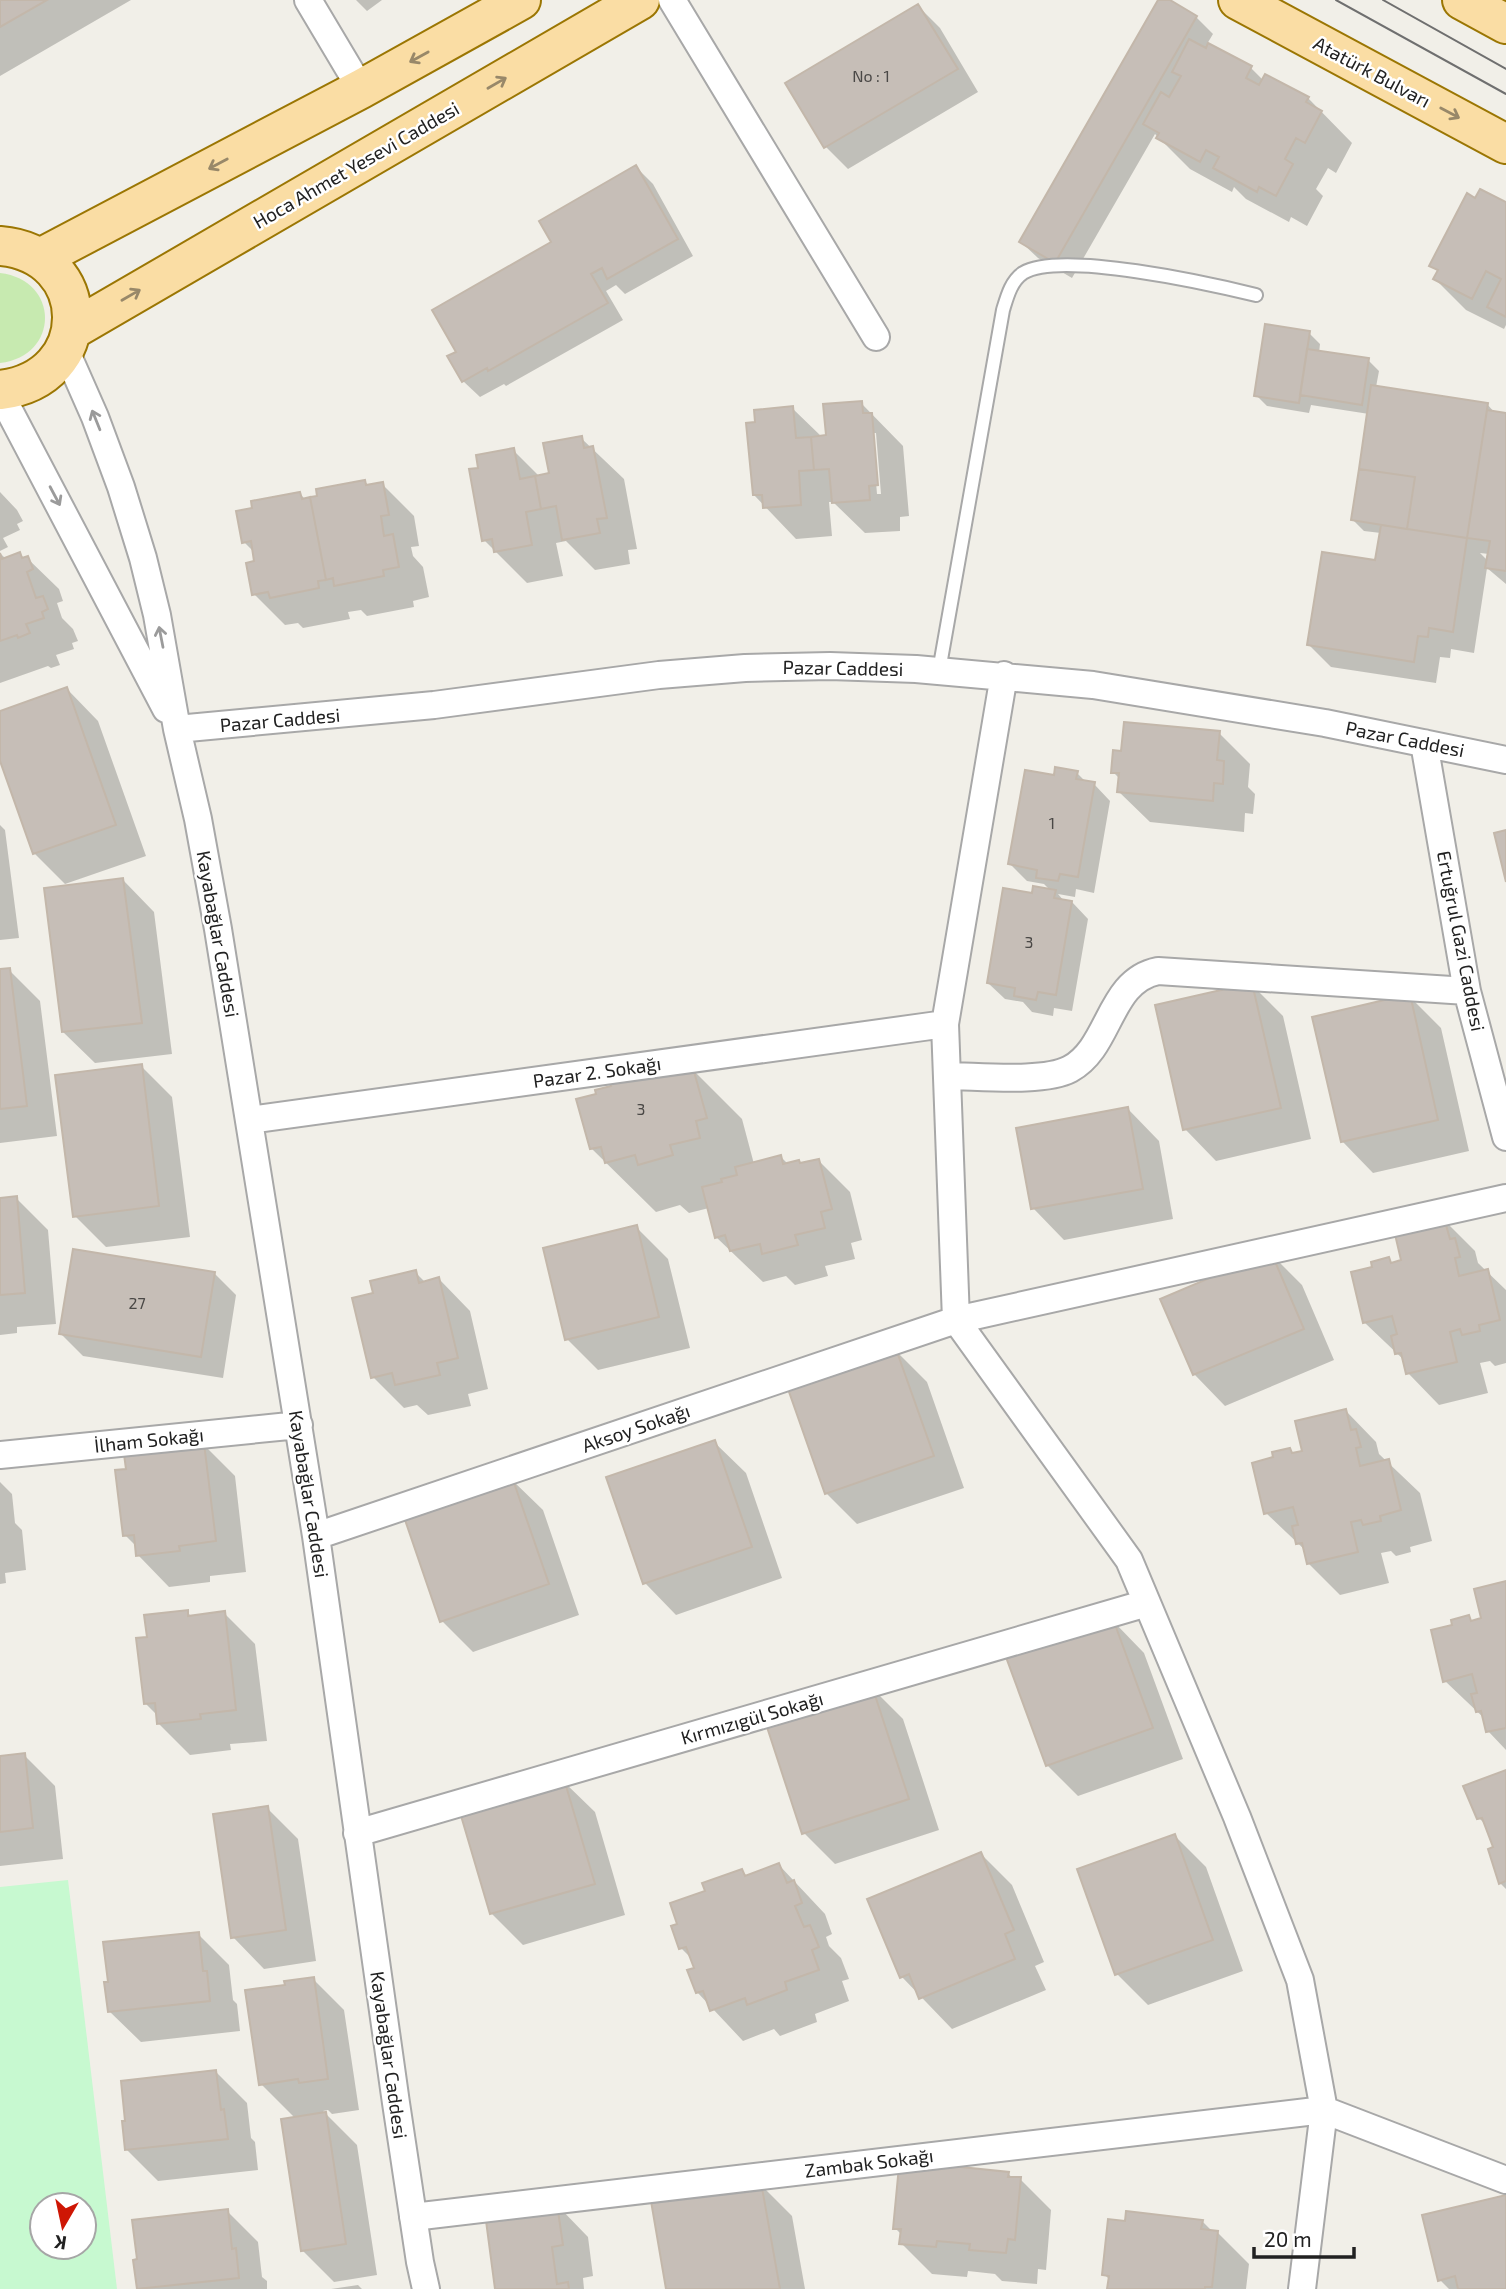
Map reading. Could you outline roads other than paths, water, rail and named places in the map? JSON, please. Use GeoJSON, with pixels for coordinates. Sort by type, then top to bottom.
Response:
{"type":"FeatureCollection","features":[{"type":"Feature","properties":{"kind":"main road"},"geometry":{"type":"LineString","coordinates":[[40,258],[361,89],[521,0]]}},
{"type":"Feature","properties":{"kind":"main road","name":"Hoca Ahmet Yesevi Caddesi"},"geometry":{"type":"LineString","coordinates":[[0,391],[19,388],[38,379],[54,366],[68,340],[640,0]]}},
{"type":"Feature","properties":{"kind":"main road","name":"Atatürk Bulvarı"},"geometry":{"type":"LineString","coordinates":[[1238,0],[1506,144]]}},
{"type":"Feature","properties":{"kind":"main road"},"geometry":{"type":"LineString","coordinates":[[0,245],[22,249],[40,258],[55,272],[66,289],[72,309],[68,340]]}},
{"type":"Feature","properties":{"kind":"street"},"geometry":{"type":"LineString","coordinates":[[308,0],[361,89]]}},
{"type":"Feature","properties":{"kind":"street"},"geometry":{"type":"LineString","coordinates":[[672,0],[876,337]]}},
{"type":"Feature","properties":{"kind":"street","name":"Kayabağlar Caddesi"},"geometry":{"type":"LineString","coordinates":[[68,340],[121,487],[143,558],[198,819],[299,1425],[413,2217],[426,2289]]}},
{"type":"Feature","properties":{"kind":"street","name":"Kayabağlar Caddesi"},"geometry":{"type":"LineString","coordinates":[[0,391],[177,729]]}},
{"type":"Feature","properties":{"kind":"street","name":"Pazar Caddesi"},"geometry":{"type":"LineString","coordinates":[[177,729],[434,705],[659,675],[745,668],[830,666],[1004,675],[1180,698],[1506,760]]}},
{"type":"Feature","properties":{"kind":"street"},"geometry":{"type":"LineString","coordinates":[[1004,675],[945,1024],[956,1320],[1129,1560],[1237,1817],[1300,1980],[1324,2109],[1302,2289]]}},
{"type":"Feature","properties":{"kind":"street","name":"Ertuğrul Gazi Caddesi"},"geometry":{"type":"LineString","coordinates":[[1424,743],[1467,991],[1506,1137]]}},
{"type":"Feature","properties":{"kind":"street"},"geometry":{"type":"LineString","coordinates":[[947,1076],[1040,1076],[1071,1069],[1090,1050],[1127,988],[1136,979],[1158,971],[1467,991]]}},
{"type":"Feature","properties":{"kind":"street","name":"Pazar 2. Sokağı"},"geometry":{"type":"LineString","coordinates":[[250,1120],[945,1024]]}},
{"type":"Feature","properties":{"kind":"street","name":"Aksoy Sokağı"},"geometry":{"type":"LineString","coordinates":[[316,1536],[956,1320],[1506,1198]]}},
{"type":"Feature","properties":{"kind":"street","name":"İlham Sokağı"},"geometry":{"type":"LineString","coordinates":[[0,1455],[299,1425]]}},
{"type":"Feature","properties":{"kind":"street","name":"Kırmızıgül Sokağı"},"geometry":{"type":"LineString","coordinates":[[357,1833],[1147,1603]]}},
{"type":"Feature","properties":{"kind":"street"},"geometry":{"type":"LineString","coordinates":[[1324,2109],[1506,2180]]}},
{"type":"Feature","properties":{"kind":"street","name":"Zambak Sokağı"},"geometry":{"type":"LineString","coordinates":[[413,2217],[1324,2109]]}},
{"type":"Feature","properties":{"kind":"street","name":"Kayabağlar Caddesi"},"geometry":{"type":"LineString","coordinates":[[420,2262],[421,2289]]}},
{"type":"Feature","properties":{"kind":"lane"},"geometry":{"type":"LineString","coordinates":[[939,671],[1003,310],[1010,289],[1022,274],[1040,266],[1126,270],[1256,295]]}},
{"type":"Feature","properties":{"kind":"tram line"},"geometry":{"type":"LineString","coordinates":[[1336,0],[1506,94]]}},
{"type":"Feature","properties":{"kind":"tram line"},"geometry":{"type":"LineString","coordinates":[[1383,0],[1506,69]]}}]}
